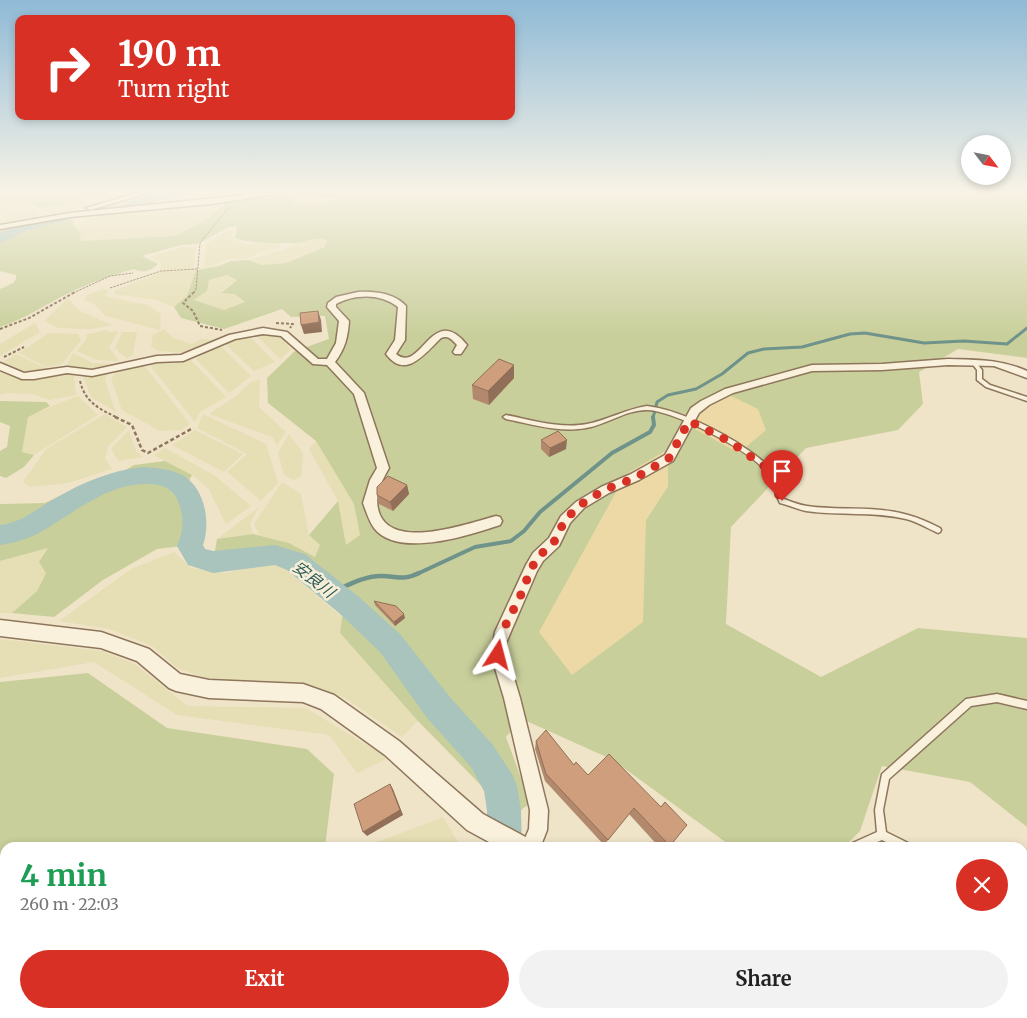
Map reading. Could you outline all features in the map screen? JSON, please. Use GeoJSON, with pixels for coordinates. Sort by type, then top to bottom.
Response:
{"type":"FeatureCollection","features":[{"type":"Feature","properties":{"kind":"street"},"geometry":{"type":"LineString","coordinates":[[330,362],[341,349],[344,340],[344,322],[331,307],[332,303],[357,295],[388,297],[397,301],[402,306],[400,340],[391,354],[394,358],[405,363],[416,360],[424,352],[434,336],[442,334],[451,335],[459,341],[462,345],[458,352]]}},
{"type":"Feature","properties":{"kind":"street"},"geometry":{"type":"LineString","coordinates":[[0,366],[22,376],[34,376],[67,370],[92,373],[157,360],[183,358],[232,336],[250,332],[272,331],[284,334],[316,362],[330,362],[359,393],[383,468],[376,480],[369,504],[380,526],[398,536],[419,539],[496,521]]}},
{"type":"Feature","properties":{"kind":"street"},"geometry":{"type":"LineString","coordinates":[[528,842],[538,830],[539,810],[512,698],[498,655],[502,632],[520,597],[531,569],[538,557],[554,542],[565,520],[580,505],[604,490],[635,478],[669,458],[695,411],[705,403],[729,391],[812,368],[882,367],[973,362],[1008,366],[1027,375]]}},
{"type":"Feature","properties":{"kind":"street"},"geometry":{"type":"LineString","coordinates":[[0,628],[101,640],[144,655],[176,682],[209,689],[303,693],[327,702],[392,748],[474,822],[513,842]]}},
{"type":"Feature","properties":{"kind":"lane"},"geometry":{"type":"LineString","coordinates":[[973,362],[979,370],[980,380],[988,386],[1027,399]]}},
{"type":"Feature","properties":{"kind":"lane"},"geometry":{"type":"LineString","coordinates":[[506,417],[572,428],[595,425],[614,417],[647,408],[662,410],[729,441],[764,466],[782,501],[804,508],[887,513],[923,520],[938,530]]}},
{"type":"Feature","properties":{"kind":"lane"},"geometry":{"type":"LineString","coordinates":[[882,835],[879,810],[885,777],[969,702],[997,698],[1027,705]]}},
{"type":"Feature","properties":{"kind":"lane"},"geometry":{"type":"LineString","coordinates":[[865,842],[882,835],[897,842]]}},
{"type":"Feature","properties":{"kind":"path"},"geometry":{"type":"LineString","coordinates":[[202,241],[200,243],[196,289],[192,296],[183,303],[193,311],[200,326],[224,330]]}},
{"type":"Feature","properties":{"kind":"path"},"geometry":{"type":"LineString","coordinates":[[110,288],[161,271],[198,269]]}},
{"type":"Feature","properties":{"kind":"path"},"geometry":{"type":"LineString","coordinates":[[0,329],[31,317],[58,301],[101,280],[133,273]]}},
{"type":"Feature","properties":{"kind":"path"},"geometry":{"type":"LineString","coordinates":[[271,323],[293,324],[284,334]]}},
{"type":"Feature","properties":{"kind":"path"},"geometry":{"type":"LineString","coordinates":[[0,359],[24,347]]}},
{"type":"Feature","properties":{"kind":"path"},"geometry":{"type":"LineString","coordinates":[[80,372],[82,392],[88,401],[96,408],[132,425],[142,450],[148,453],[193,428]]}},
{"type":"Feature","properties":{"kind":"shaded area"},"geometry":{"type":"Polygon","coordinates":[[[212,241],[237,241],[246,244],[279,242],[280,248],[259,253],[245,260],[230,259],[204,268],[206,244],[212,241]]]}},
{"type":"Feature","properties":{"kind":"shaded area"},"geometry":{"type":"Polygon","coordinates":[[[327,241],[325,247],[286,263],[261,265],[249,260],[285,249],[295,243],[327,241]]]}},
{"type":"Feature","properties":{"kind":"shaded area"},"geometry":{"type":"Polygon","coordinates":[[[181,247],[196,247],[193,269],[160,270],[161,263],[150,257],[181,247]]]}},
{"type":"Feature","properties":{"kind":"shaded area"},"geometry":{"type":"Polygon","coordinates":[[[196,270],[187,296],[174,307],[157,300],[113,294],[116,290],[163,271],[196,270]]]}},
{"type":"Feature","properties":{"kind":"shaded area"},"geometry":{"type":"Polygon","coordinates":[[[227,275],[237,279],[221,292],[235,294],[245,302],[224,310],[194,300],[207,291],[209,280],[227,275]]]}},
{"type":"Feature","properties":{"kind":"shaded area"},"geometry":{"type":"Polygon","coordinates":[[[102,289],[109,290],[105,296],[148,305],[161,314],[160,330],[106,316],[95,305],[84,300],[87,295],[102,289]]]}},
{"type":"Feature","properties":{"kind":"shaded area"},"geometry":{"type":"Polygon","coordinates":[[[68,298],[80,311],[112,325],[91,329],[58,328],[44,321],[68,298]]]}},
{"type":"Feature","properties":{"kind":"shaded area"},"geometry":{"type":"Polygon","coordinates":[[[35,323],[40,332],[0,356],[0,344],[35,323]]]}},
{"type":"Feature","properties":{"kind":"shaded area"},"geometry":{"type":"Polygon","coordinates":[[[164,329],[173,338],[192,344],[202,339],[216,341],[187,353],[158,351],[151,346],[153,335],[164,329]]]}},
{"type":"Feature","properties":{"kind":"shaded area"},"geometry":{"type":"Polygon","coordinates":[[[105,330],[110,332],[119,331],[109,347],[119,361],[96,360],[77,351],[86,339],[86,335],[105,330]]]}},
{"type":"Feature","properties":{"kind":"shaded area"},"geometry":{"type":"Polygon","coordinates":[[[122,332],[137,332],[133,354],[127,359],[115,348],[122,332]]]}},
{"type":"Feature","properties":{"kind":"shaded area"},"geometry":{"type":"Polygon","coordinates":[[[267,332],[281,337],[291,350],[280,359],[255,334],[267,332]]]}},
{"type":"Feature","properties":{"kind":"shaded area"},"geometry":{"type":"Polygon","coordinates":[[[49,333],[78,334],[81,340],[62,364],[46,367],[19,353],[49,333]]]}},
{"type":"Feature","properties":{"kind":"shaded area"},"geometry":{"type":"Polygon","coordinates":[[[248,335],[275,362],[254,371],[225,344],[248,335]]]}},
{"type":"Feature","properties":{"kind":"shaded area"},"geometry":{"type":"Polygon","coordinates":[[[220,345],[251,376],[229,393],[196,359],[207,350],[220,345]]]}},
{"type":"Feature","properties":{"kind":"shaded area"},"geometry":{"type":"Polygon","coordinates":[[[73,353],[93,363],[116,364],[110,369],[88,371],[67,366],[73,353]]]}},
{"type":"Feature","properties":{"kind":"shaded area"},"geometry":{"type":"Polygon","coordinates":[[[16,354],[50,370],[28,374],[3,362],[16,354]]]}},
{"type":"Feature","properties":{"kind":"shaded area"},"geometry":{"type":"Polygon","coordinates":[[[191,360],[226,397],[200,412],[195,422],[149,364],[191,360]]]}},
{"type":"Feature","properties":{"kind":"shaded area"},"geometry":{"type":"Polygon","coordinates":[[[144,365],[190,424],[182,430],[160,431],[122,410],[111,379],[116,372],[144,365]]]}},
{"type":"Feature","properties":{"kind":"shaded area"},"geometry":{"type":"Polygon","coordinates":[[[3,370],[20,379],[39,380],[60,373],[74,375],[76,395],[49,400],[32,394],[8,393],[0,395],[0,372],[3,370]]]}},
{"type":"Feature","properties":{"kind":"shaded area"},"geometry":{"type":"Polygon","coordinates":[[[108,373],[105,381],[116,412],[91,397],[83,376],[108,373]]]}},
{"type":"Feature","properties":{"kind":"shaded area"},"geometry":{"type":"Polygon","coordinates":[[[260,379],[259,407],[286,432],[277,445],[272,437],[209,414],[236,396],[251,382],[260,379]]]}},
{"type":"Feature","properties":{"kind":"shaded area"},"geometry":{"type":"Polygon","coordinates":[[[78,396],[98,415],[34,455],[22,452],[28,416],[78,396]]]}},
{"type":"Feature","properties":{"kind":"shaded area"},"geometry":{"type":"Polygon","coordinates":[[[105,414],[127,427],[108,447],[105,458],[112,469],[68,483],[30,487],[23,482],[46,449],[105,414]]]}},
{"type":"Feature","properties":{"kind":"shaded area"},"geometry":{"type":"Polygon","coordinates":[[[203,414],[266,444],[278,483],[261,501],[227,472],[247,454],[197,428],[203,414]]]}},
{"type":"Feature","properties":{"kind":"shaded area"},"geometry":{"type":"Polygon","coordinates":[[[129,430],[136,451],[143,457],[118,461],[111,448],[129,430]]]}},
{"type":"Feature","properties":{"kind":"shaded area"},"geometry":{"type":"Polygon","coordinates":[[[195,430],[243,454],[224,472],[172,445],[195,430]]]}},
{"type":"Feature","properties":{"kind":"shaded area"},"geometry":{"type":"Polygon","coordinates":[[[289,434],[303,453],[302,475],[294,480],[284,475],[278,453],[289,434]]]}},
{"type":"Feature","properties":{"kind":"shaded area"},"geometry":{"type":"Polygon","coordinates":[[[316,441],[354,504],[360,535],[346,546],[338,501],[309,449],[316,441]]]}},
{"type":"Feature","properties":{"kind":"shaded area"},"geometry":{"type":"Polygon","coordinates":[[[165,448],[214,475],[251,506],[226,524],[208,488],[192,475],[154,455],[165,448]]]}},
{"type":"Feature","properties":{"kind":"shaded area"},"geometry":{"type":"Polygon","coordinates":[[[282,482],[301,494],[309,535],[320,545],[315,557],[289,543],[259,535],[254,524],[282,482]]]}},
{"type":"Feature","properties":{"kind":"shaded area"},"geometry":{"type":"Polygon","coordinates":[[[258,508],[250,524],[253,534],[217,539],[258,508]]]}},
{"type":"Feature","properties":{"kind":"shaded area"},"geometry":{"type":"Polygon","coordinates":[[[49,547],[46,573],[37,591],[12,613],[0,613],[0,561],[49,547]]]}},
{"type":"Feature","properties":{"kind":"shaded area"},"geometry":{"type":"Polygon","coordinates":[[[174,552],[191,568],[225,573],[276,561],[342,617],[340,633],[418,721],[402,737],[345,698],[310,685],[206,679],[176,667],[152,646],[109,629],[59,621],[131,569],[174,552]]]}},
{"type":"Feature","properties":{"kind":"shaded area"},"geometry":{"type":"Polygon","coordinates":[[[0,639],[102,651],[135,664],[188,706],[306,708],[388,758],[357,773],[329,735],[177,715],[94,662],[0,678],[0,639]]]}},
{"type":"Feature","properties":{"kind":"shaded area"},"geometry":{"type":"Polygon","coordinates":[[[443,817],[458,842],[377,842],[443,817]]]}},
{"type":"Feature","properties":{"kind":"green space"},"geometry":{"type":"Polygon","coordinates":[[[0,241],[204,241],[197,244],[181,245],[142,256],[158,264],[147,271],[134,269],[93,283],[0,327],[0,289],[13,283],[16,275],[0,271],[0,241]]]}},
{"type":"Feature","properties":{"kind":"green space"},"geometry":{"type":"Polygon","coordinates":[[[245,241],[307,241],[295,243],[245,241]]]}},
{"type":"Feature","properties":{"kind":"green space"},"geometry":{"type":"Polygon","coordinates":[[[327,241],[1027,241],[1027,358],[958,349],[919,372],[923,404],[898,430],[806,448],[731,527],[726,624],[821,677],[918,628],[1027,638],[1027,827],[970,782],[882,766],[860,831],[849,842],[725,842],[613,760],[522,719],[506,737],[530,803],[512,817],[418,721],[340,633],[342,617],[354,604],[284,550],[215,551],[217,539],[253,534],[289,543],[315,557],[320,545],[309,535],[338,501],[346,545],[360,535],[354,504],[316,441],[268,403],[267,378],[295,351],[329,339],[325,316],[291,317],[282,309],[224,329],[181,318],[174,307],[187,296],[196,270],[219,266],[231,261],[249,260],[261,265],[286,263],[325,247],[327,241]],[[227,275],[209,280],[207,291],[194,300],[224,310],[245,302],[235,294],[221,293],[237,280],[227,275]],[[667,450],[646,520],[668,486],[667,450]]]}},
{"type":"Feature","properties":{"kind":"green space"},"geometry":{"type":"Polygon","coordinates":[[[0,401],[46,402],[50,406],[28,417],[22,452],[34,455],[24,467],[6,478],[0,476],[0,451],[7,447],[10,426],[0,422],[0,401]]]}},
{"type":"Feature","properties":{"kind":"green space"},"geometry":{"type":"Polygon","coordinates":[[[165,461],[192,475],[180,497],[191,532],[182,546],[157,549],[103,580],[54,617],[12,613],[37,591],[46,573],[39,562],[48,548],[0,561],[0,504],[45,503],[88,482],[114,477],[134,465],[165,461]]]}},
{"type":"Feature","properties":{"kind":"green space"},"geometry":{"type":"Polygon","coordinates":[[[88,673],[167,728],[307,749],[334,774],[326,842],[0,842],[0,682],[88,673]]]}},
{"type":"Feature","properties":{"kind":"sand"},"geometry":{"type":"Polygon","coordinates":[[[729,395],[758,409],[766,430],[739,453],[682,422],[697,403],[729,395]]]}},
{"type":"Feature","properties":{"kind":"sand"},"geometry":{"type":"Polygon","coordinates":[[[667,450],[668,486],[646,520],[643,622],[572,675],[539,632],[626,474],[667,450]]]}},
{"type":"Feature","properties":{"kind":"building"},"geometry":{"type":"Polygon","coordinates":[[[318,311],[319,322],[301,325],[300,313],[318,311]]]}},
{"type":"Feature","properties":{"kind":"building"},"geometry":{"type":"Polygon","coordinates":[[[499,359],[514,365],[488,391],[472,385],[499,359]]]}},
{"type":"Feature","properties":{"kind":"building"},"geometry":{"type":"Polygon","coordinates":[[[558,431],[567,440],[550,448],[541,440],[558,431]]]}},
{"type":"Feature","properties":{"kind":"building"},"geometry":{"type":"Polygon","coordinates":[[[388,476],[407,485],[390,502],[377,495],[377,487],[388,476]]]}},
{"type":"Feature","properties":{"kind":"building"},"geometry":{"type":"Polygon","coordinates":[[[374,601],[396,606],[404,614],[394,622],[374,601]]]}},
{"type":"Feature","properties":{"kind":"building"},"geometry":{"type":"Polygon","coordinates":[[[546,730],[574,765],[576,762],[588,775],[609,754],[661,807],[665,802],[687,825],[673,842],[666,842],[634,808],[608,840],[546,774],[536,741],[546,730]]]}},
{"type":"Feature","properties":{"kind":"building"},"geometry":{"type":"Polygon","coordinates":[[[390,784],[400,810],[363,832],[354,804],[390,784]]]}},
{"type":"Feature","properties":{"kind":"waterway"},"geometry":{"type":"LineString","coordinates":[[653,418],[657,402],[668,395],[696,389],[722,374],[748,353],[764,349],[802,347],[850,334],[865,333],[924,343],[964,341],[1007,344],[1027,328]]}},
{"type":"Feature","properties":{"kind":"waterway"},"geometry":{"type":"LineString","coordinates":[[417,574],[475,547],[511,541],[524,531],[540,512],[612,453],[650,432],[654,425],[653,418]]}},
{"type":"Feature","properties":{"kind":"waterway","name":"安良川"},"geometry":{"type":"LineString","coordinates":[[0,535],[22,530],[77,496],[103,484],[144,475],[175,481],[185,491],[194,515],[195,532],[190,546],[197,558],[213,562],[275,555],[296,562],[349,605],[390,643],[438,707],[482,756],[500,786],[504,810],[504,842]]}},
{"type":"Feature","properties":{"kind":"waterway"},"geometry":{"type":"LineString","coordinates":[[333,592],[356,581],[368,578],[381,576],[404,577],[419,573]]}},
{"type":"Feature","properties":{"kind":"route"},"geometry":{"type":"LineString","coordinates":[[498,655],[502,632],[520,597],[531,569],[538,557],[554,542],[565,520],[580,505],[604,490],[635,478],[669,458],[685,433],[689,421],[729,441],[764,466],[782,501]]}}]}
